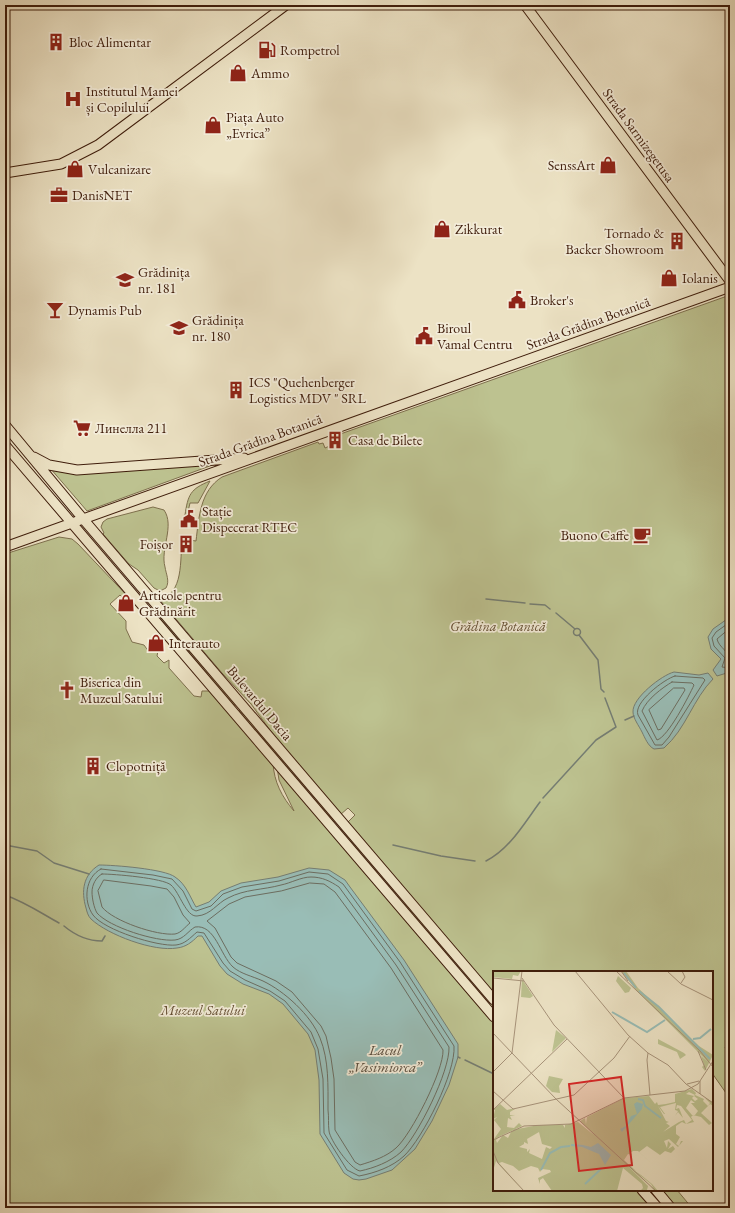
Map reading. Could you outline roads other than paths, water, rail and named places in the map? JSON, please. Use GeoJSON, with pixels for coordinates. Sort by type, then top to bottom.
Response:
{"type":"FeatureCollection","features":[{"type":"Feature","properties":{"kind":"main road"},"geometry":{"type":"LineString","coordinates":[[5,172],[61,164],[98,145],[286,5]]}},
{"type":"Feature","properties":{"kind":"main road","name":"Strada Sarmizegetusa"},"geometry":{"type":"LineString","coordinates":[[524,5],[730,281]]}},
{"type":"Feature","properties":{"kind":"main road","name":"Strada Grădina Botanică"},"geometry":{"type":"LineString","coordinates":[[5,547],[72,525],[256,457],[730,287]]}},
{"type":"Feature","properties":{"kind":"main road","name":"Bulevardul Dacia"},"geometry":{"type":"LineString","coordinates":[[5,425],[84,520],[493,999]]}},
{"type":"Feature","properties":{"kind":"main road","name":"Bulevardul Dacia"},"geometry":{"type":"LineString","coordinates":[[5,446],[493,1016]]}},
{"type":"Feature","properties":{"kind":"main road"},"geometry":{"type":"LineString","coordinates":[[19,462],[30,454],[49,464],[77,470],[256,457]]}},
{"type":"Feature","properties":{"kind":"main road"},"geometry":{"type":"LineString","coordinates":[[233,711],[242,704]]}},
{"type":"Feature","properties":{"kind":"main road"},"geometry":{"type":"LineString","coordinates":[[643,1191],[658,1208]]}},
{"type":"Feature","properties":{"kind":"main road"},"geometry":{"type":"LineString","coordinates":[[657,1191],[671,1208]]}},
{"type":"Feature","properties":{"kind":"water"},"geometry":{"type":"Polygon","coordinates":[[[730,617],[730,672],[717,676],[713,670],[721,659],[711,649],[708,637],[713,629],[730,617]]]}},
{"type":"Feature","properties":{"kind":"water"},"geometry":{"type":"Polygon","coordinates":[[[674,672],[699,675],[708,673],[713,679],[706,687],[672,740],[664,748],[654,749],[647,742],[635,719],[633,714],[634,706],[642,694],[655,682],[674,672]]]}},
{"type":"Feature","properties":{"kind":"water","name":"Lacul „Vasimiorca”"},"geometry":{"type":"Polygon","coordinates":[[[99,865],[139,868],[169,874],[182,883],[196,907],[209,902],[221,891],[241,883],[278,877],[309,868],[329,870],[345,880],[404,960],[458,1044],[458,1057],[449,1085],[432,1121],[415,1149],[392,1170],[366,1179],[353,1179],[344,1173],[320,1134],[319,1080],[315,1050],[308,1034],[283,1004],[269,994],[243,984],[227,974],[220,966],[202,936],[198,936],[183,947],[167,949],[144,945],[132,941],[108,931],[91,919],[88,915],[84,902],[84,890],[90,874],[99,865]]]}},
{"type":"Feature","properties":{"kind":"waterway"},"geometry":{"type":"LineString","coordinates":[[486,599],[525,603]]}},
{"type":"Feature","properties":{"kind":"waterway"},"geometry":{"type":"LineString","coordinates":[[530,604],[545,605],[550,609]]}},
{"type":"Feature","properties":{"kind":"waterway"},"geometry":{"type":"LineString","coordinates":[[556,613],[575,629]]}},
{"type":"Feature","properties":{"kind":"waterway"},"geometry":{"type":"LineString","coordinates":[[577,629],[580,632],[577,635],[574,632],[577,629]]}},
{"type":"Feature","properties":{"kind":"waterway"},"geometry":{"type":"LineString","coordinates":[[579,635],[598,660],[601,689],[604,692]]}},
{"type":"Feature","properties":{"kind":"waterway"},"geometry":{"type":"LineString","coordinates":[[543,798],[596,740],[616,727],[605,698]]}},
{"type":"Feature","properties":{"kind":"waterway"},"geometry":{"type":"LineString","coordinates":[[625,720],[634,716]]}},
{"type":"Feature","properties":{"kind":"waterway"},"geometry":{"type":"LineString","coordinates":[[486,861],[495,856],[510,842],[540,802]]}},
{"type":"Feature","properties":{"kind":"waterway"},"geometry":{"type":"LineString","coordinates":[[5,845],[37,851],[54,863],[89,874]]}},
{"type":"Feature","properties":{"kind":"waterway"},"geometry":{"type":"LineString","coordinates":[[393,845],[441,856],[475,861]]}},
{"type":"Feature","properties":{"kind":"waterway"},"geometry":{"type":"LineString","coordinates":[[5,895],[26,904],[59,923]]}},
{"type":"Feature","properties":{"kind":"waterway"},"geometry":{"type":"LineString","coordinates":[[64,926],[73,933],[87,939],[102,941],[105,936]]}},
{"type":"Feature","properties":{"kind":"waterway"},"geometry":{"type":"LineString","coordinates":[[465,1060],[493,1074]]}},
{"type":"Feature","properties":{"kind":"place","name":"Bloc Alimentar"},"geometry":{"type":"Point","coordinates":[56,42]}},
{"type":"Feature","properties":{"kind":"place","name":"Rompetrol"},"geometry":{"type":"Point","coordinates":[267,50]}},
{"type":"Feature","properties":{"kind":"place","name":"Ammo"},"geometry":{"type":"Point","coordinates":[238,73]}},
{"type":"Feature","properties":{"kind":"place","name":"Institutul Mamei și Copilului"},"geometry":{"type":"Point","coordinates":[73,99]}},
{"type":"Feature","properties":{"kind":"place","name":"Piața Auto „Evrica”"},"geometry":{"type":"Point","coordinates":[213,125]}},
{"type":"Feature","properties":{"kind":"place","name":"SenssArt"},"geometry":{"type":"Point","coordinates":[608,165]}},
{"type":"Feature","properties":{"kind":"place","name":"Vulcanizare"},"geometry":{"type":"Point","coordinates":[75,169]}},
{"type":"Feature","properties":{"kind":"place","name":"DanisNET"},"geometry":{"type":"Point","coordinates":[59,195]}},
{"type":"Feature","properties":{"kind":"place","name":"Zikkurat"},"geometry":{"type":"Point","coordinates":[442,229]}},
{"type":"Feature","properties":{"kind":"place","name":"Tornado & Backer Showroom"},"geometry":{"type":"Point","coordinates":[677,241]}},
{"type":"Feature","properties":{"kind":"place","name":"Iolanis"},"geometry":{"type":"Point","coordinates":[669,278]}},
{"type":"Feature","properties":{"kind":"place","name":"Grădinița nr. 181"},"geometry":{"type":"Point","coordinates":[125,280]}},
{"type":"Feature","properties":{"kind":"place","name":"Broker's"},"geometry":{"type":"Point","coordinates":[517,300]}},
{"type":"Feature","properties":{"kind":"place","name":"Dynamis Pub"},"geometry":{"type":"Point","coordinates":[55,310]}},
{"type":"Feature","properties":{"kind":"place","name":"Grădinița nr. 180"},"geometry":{"type":"Point","coordinates":[179,328]}},
{"type":"Feature","properties":{"kind":"place","name":"Biroul Vamal Centru"},"geometry":{"type":"Point","coordinates":[424,336]}},
{"type":"Feature","properties":{"kind":"place","name":"ICS \"Quehenberger Logistics MDV \" SRL"},"geometry":{"type":"Point","coordinates":[236,390]}},
{"type":"Feature","properties":{"kind":"place","name":"Линелла 211"},"geometry":{"type":"Point","coordinates":[82,428]}},
{"type":"Feature","properties":{"kind":"place","name":"Casa de Bilete"},"geometry":{"type":"Point","coordinates":[335,440]}},
{"type":"Feature","properties":{"kind":"place","name":"Stație Dispecerat RTEC"},"geometry":{"type":"Point","coordinates":[189,519]}},
{"type":"Feature","properties":{"kind":"place","name":"Buono Caffe"},"geometry":{"type":"Point","coordinates":[642,535]}},
{"type":"Feature","properties":{"kind":"place","name":"Foișor"},"geometry":{"type":"Point","coordinates":[186,544]}},
{"type":"Feature","properties":{"kind":"place","name":"Articole pentru Grădinărit"},"geometry":{"type":"Point","coordinates":[126,603]}},
{"type":"Feature","properties":{"kind":"place","name":"Interauto"},"geometry":{"type":"Point","coordinates":[156,643]}},
{"type":"Feature","properties":{"kind":"place","name":"Biserica din Muzeul Satului"},"geometry":{"type":"Point","coordinates":[67,690]}},
{"type":"Feature","properties":{"kind":"place","name":"Clopotniță"},"geometry":{"type":"Point","coordinates":[93,766]}},
{"type":"Feature","properties":{"kind":"park label","name":"Grădina Botanică"},"geometry":{"type":"Point","coordinates":[498,626]}},
{"type":"Feature","properties":{"kind":"park label","name":"Muzeul Satului"},"geometry":{"type":"Point","coordinates":[203,1010]}}]}
